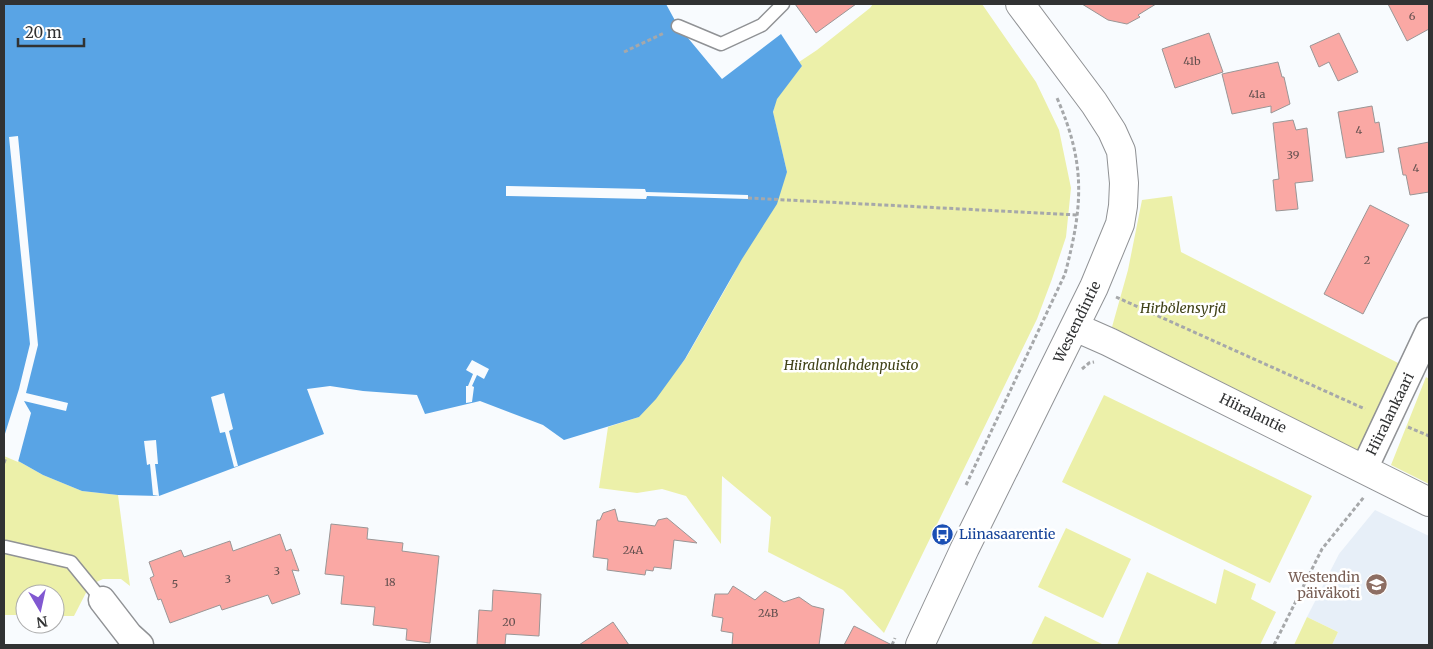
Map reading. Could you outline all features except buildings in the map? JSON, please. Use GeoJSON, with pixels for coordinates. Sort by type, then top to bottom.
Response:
{"type":"FeatureCollection","features":[{"type":"Feature","properties":{"kind":"street","name":"Westendintie"},"geometry":{"type":"LineString","coordinates":[[918,641],[1094,287],[1120,224],[1123,206],[1124,182],[1121,151],[1112,131],[1094,103],[1020,4]]}},
{"type":"Feature","properties":{"kind":"street","name":"Hiiralantie"},"geometry":{"type":"LineString","coordinates":[[1074,327],[1109,342],[1429,502]]}},
{"type":"Feature","properties":{"kind":"street","name":"Hiiralankaari"},"geometry":{"type":"LineString","coordinates":[[1371,472],[1387,419],[1429,332]]}},
{"type":"Feature","properties":{"kind":"street"},"geometry":{"type":"LineString","coordinates":[[102,600],[129,635],[140,645]]}},
{"type":"Feature","properties":{"kind":"lane"},"geometry":{"type":"LineString","coordinates":[[678,26],[721,44],[762,25],[783,4]]}},
{"type":"Feature","properties":{"kind":"lane"},"geometry":{"type":"LineString","coordinates":[[6,547],[71,562],[102,600]]}},
{"type":"Feature","properties":{"kind":"path"},"geometry":{"type":"LineString","coordinates":[[624,52],[678,26]]}},
{"type":"Feature","properties":{"kind":"path"},"geometry":{"type":"LineString","coordinates":[[964,491],[1065,274],[1075,238],[1080,190],[1074,142],[1054,91]]}},
{"type":"Feature","properties":{"kind":"path"},"geometry":{"type":"LineString","coordinates":[[748,198],[1078,215]]}},
{"type":"Feature","properties":{"kind":"path"},"geometry":{"type":"LineString","coordinates":[[1065,274],[1387,419],[1429,436]]}},
{"type":"Feature","properties":{"kind":"path"},"geometry":{"type":"LineString","coordinates":[[4,464],[6,458]]}},
{"type":"Feature","properties":{"kind":"path"},"geometry":{"type":"LineString","coordinates":[[1274,645],[1322,548],[1372,488],[1371,472]]}},
{"type":"Feature","properties":{"kind":"path"},"geometry":{"type":"LineString","coordinates":[[892,645],[918,641]]}},
{"type":"Feature","properties":{"kind":"shaded area","name":"Westendin päiväkoti"},"geometry":{"type":"Polygon","coordinates":[[[1375,510],[1429,536],[1429,645],[1332,645],[1338,632],[1307,617],[1339,554],[1375,510]]]}},
{"type":"Feature","properties":{"kind":"green space","name":"Hiiralanlahdenpuisto"},"geometry":{"type":"Polygon","coordinates":[[[873,4],[982,4],[1036,82],[1059,130],[1071,188],[1066,237],[1037,319],[884,633],[843,590],[768,552],[771,517],[722,476],[721,544],[686,496],[662,489],[637,493],[599,488],[608,427],[639,417],[686,358],[730,281],[787,172],[773,113],[776,99],[802,66],[799,62],[817,50],[873,4]]]}},
{"type":"Feature","properties":{"kind":"green space","name":"Hirbölensyrjä"},"geometry":{"type":"Polygon","coordinates":[[[1172,196],[1181,252],[1402,365],[1359,451],[1112,327],[1128,270],[1142,200],[1172,196]]]}},
{"type":"Feature","properties":{"kind":"green space"},"geometry":{"type":"Polygon","coordinates":[[[1426,377],[1429,379],[1429,484],[1391,465],[1426,377]]]}},
{"type":"Feature","properties":{"kind":"green space"},"geometry":{"type":"Polygon","coordinates":[[[1104,395],[1312,496],[1270,583],[1062,482],[1104,395]]]}},
{"type":"Feature","properties":{"kind":"green space"},"geometry":{"type":"Polygon","coordinates":[[[4,453],[43,475],[82,491],[118,495],[130,586],[121,579],[103,579],[90,585],[74,616],[65,616],[65,584],[15,584],[15,615],[4,615],[4,453]]]}},
{"type":"Feature","properties":{"kind":"green space"},"geometry":{"type":"Polygon","coordinates":[[[1066,528],[1131,559],[1103,618],[1038,587],[1066,528]]]}},
{"type":"Feature","properties":{"kind":"green space"},"geometry":{"type":"Polygon","coordinates":[[[1224,569],[1256,584],[1251,599],[1276,612],[1260,645],[1117,645],[1147,572],[1216,604],[1224,569]]]}},
{"type":"Feature","properties":{"kind":"green space"},"geometry":{"type":"Polygon","coordinates":[[[1045,616],[1104,645],[1031,645],[1045,616]]]}},
{"type":"Feature","properties":{"kind":"green space"},"geometry":{"type":"Polygon","coordinates":[[[1307,617],[1338,632],[1332,645],[1294,645],[1307,617]]]}},
{"type":"Feature","properties":{"kind":"water"},"geometry":{"type":"Polygon","coordinates":[[[4,4],[666,4],[678,26],[722,79],[781,34],[802,66],[777,99],[773,112],[787,172],[777,204],[742,259],[685,359],[656,399],[639,417],[564,440],[543,425],[480,401],[425,414],[417,395],[363,391],[330,386],[307,389],[324,434],[159,496],[118,495],[82,491],[43,475],[4,453],[4,4]]]}},
{"type":"Feature","properties":{"kind":"pier"},"geometry":{"type":"Polygon","coordinates":[[[18,136],[38,345],[26,393],[68,403],[66,411],[24,401],[31,413],[18,462],[4,456],[4,437],[19,389],[30,344],[9,137],[18,136]]]}},
{"type":"Feature","properties":{"kind":"pier"},"geometry":{"type":"Polygon","coordinates":[[[506,186],[645,189],[646,192],[748,195],[748,199],[647,196],[646,199],[506,196],[506,186]]]}},
{"type":"Feature","properties":{"kind":"pier"},"geometry":{"type":"Polygon","coordinates":[[[472,360],[489,369],[484,379],[477,375],[472,386],[474,387],[472,402],[466,403],[466,386],[468,386],[473,374],[466,370],[472,360]]]}},
{"type":"Feature","properties":{"kind":"pier"},"geometry":{"type":"Polygon","coordinates":[[[224,393],[233,429],[229,431],[238,466],[234,467],[225,432],[220,433],[211,397],[224,393]]]}},
{"type":"Feature","properties":{"kind":"pier"},"geometry":{"type":"Polygon","coordinates":[[[156,440],[158,464],[155,464],[159,496],[153,495],[150,464],[147,465],[144,441],[156,440]]]}},
{"type":"Feature","properties":{"kind":"place","name":"Liinasaarentie"},"geometry":{"type":"Point","coordinates":[943,534]}},
{"type":"Feature","properties":{"kind":"place","name":"Westendin päiväkoti"},"geometry":{"type":"Point","coordinates":[1376,585]}}]}
